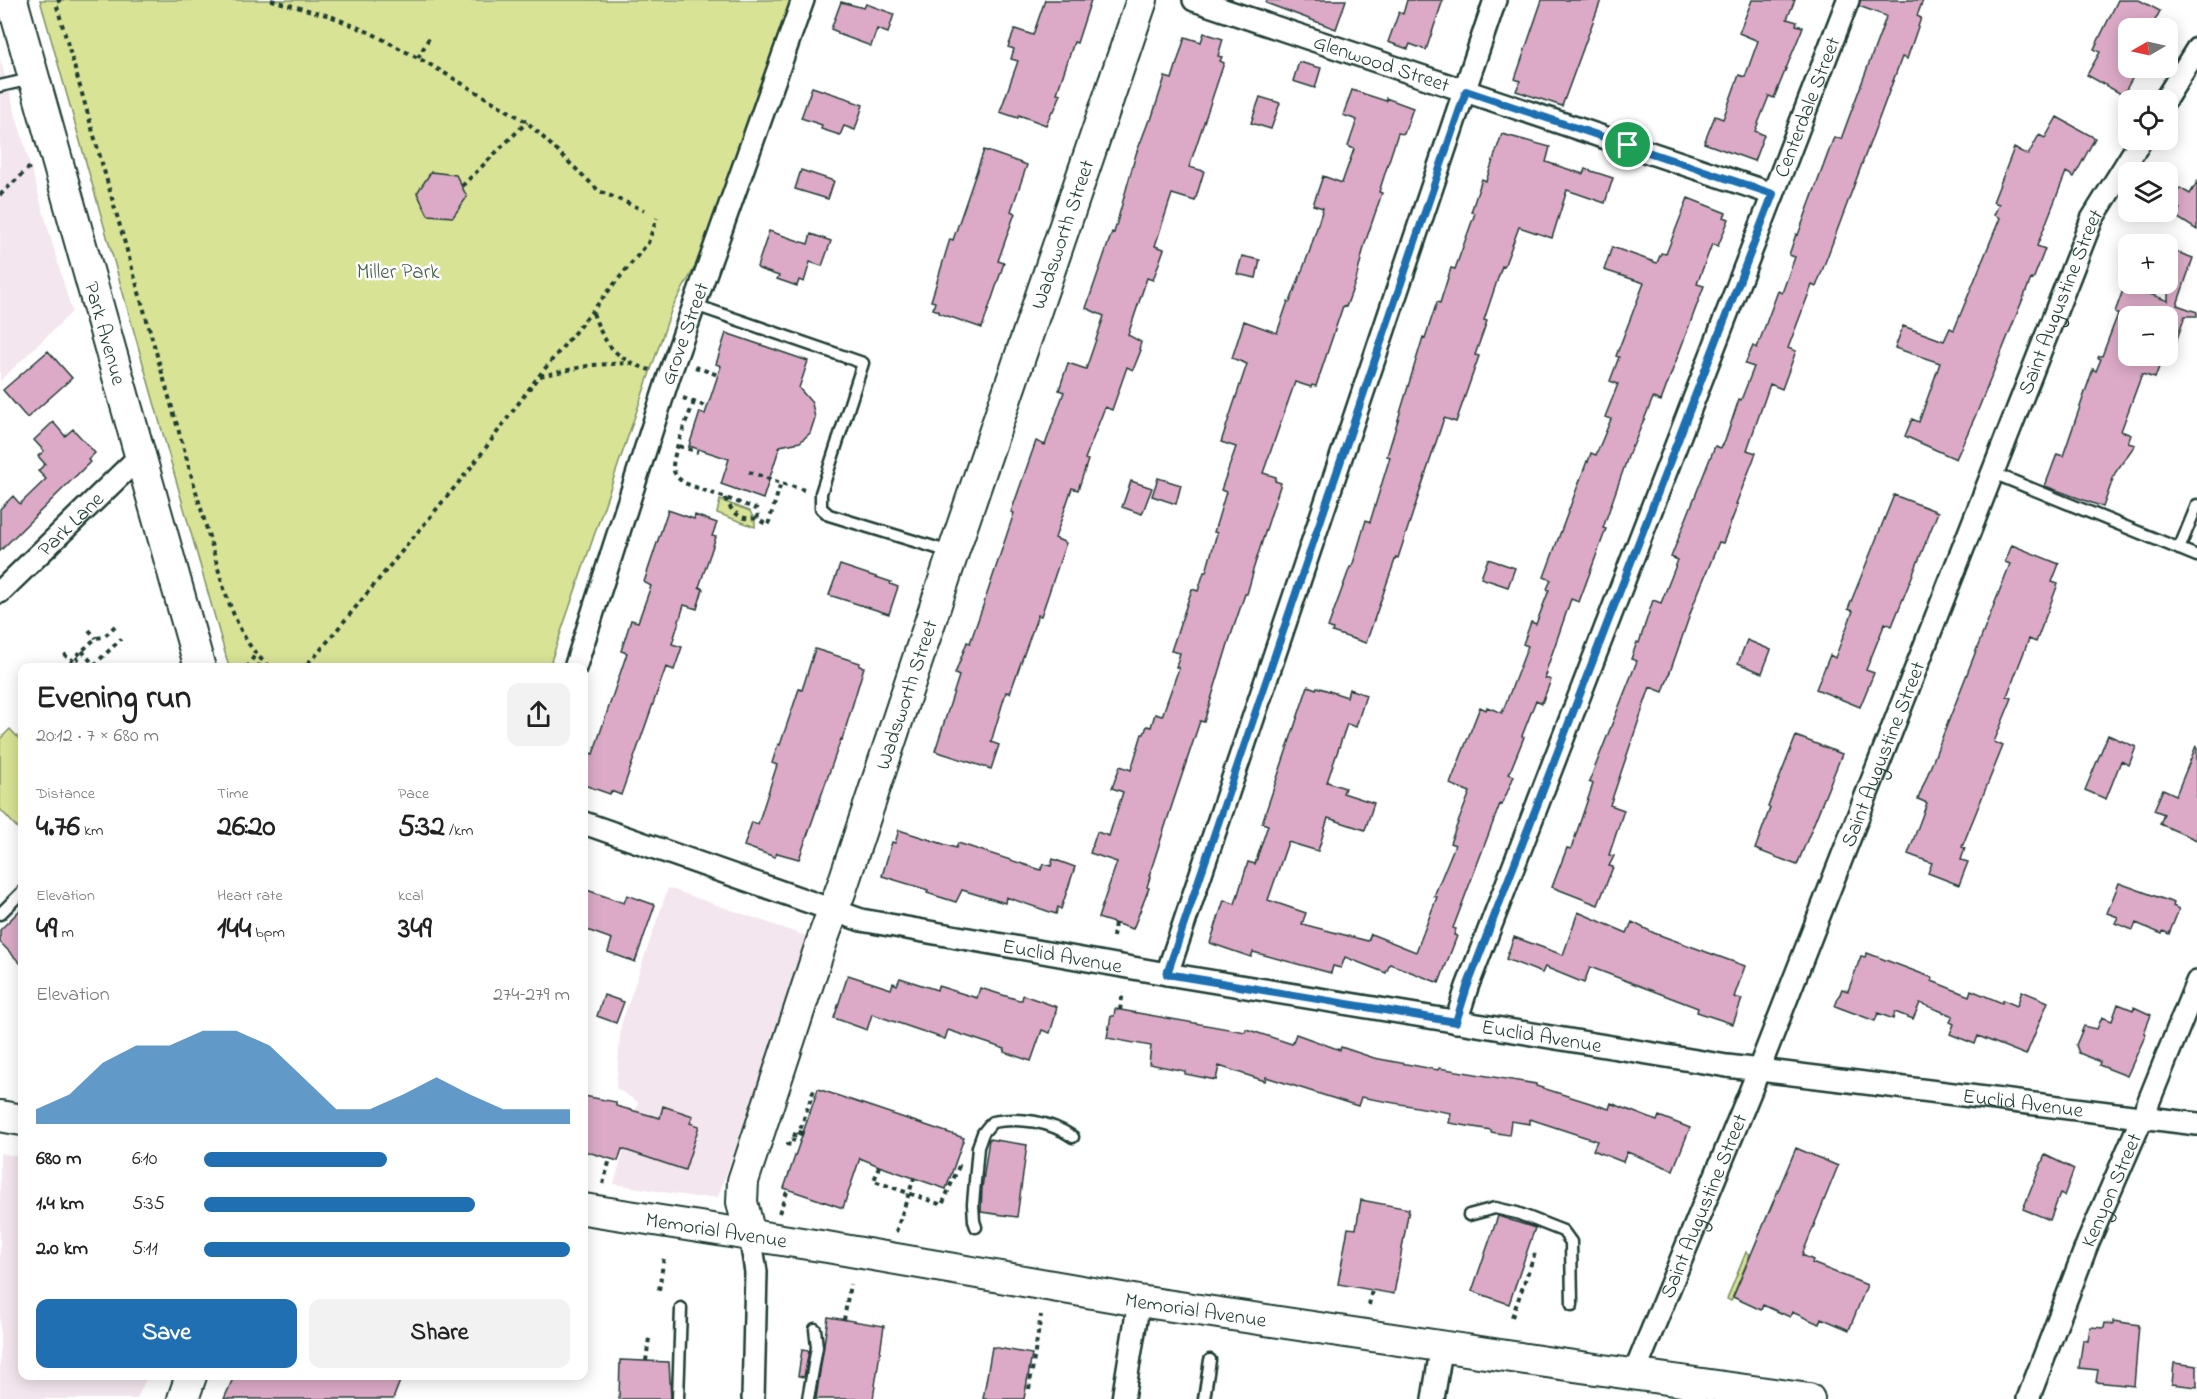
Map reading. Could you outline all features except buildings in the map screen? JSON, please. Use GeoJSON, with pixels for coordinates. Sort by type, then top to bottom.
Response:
{"type":"FeatureCollection","features":[{"type":"Feature","properties":{"kind":"main road","name":"Park Avenue"},"geometry":{"type":"LineString","coordinates":[[12,0],[199,663]]}},
{"type":"Feature","properties":{"kind":"main road","name":"Wadsworth Street"},"geometry":{"type":"LineString","coordinates":[[750,1235],[742,1202],[743,1181],[1142,0]]}},
{"type":"Feature","properties":{"kind":"main road"},"geometry":{"type":"LineString","coordinates":[[0,1116],[18,1119]]}},
{"type":"Feature","properties":{"kind":"main road","name":"Memorial Avenue"},"geometry":{"type":"LineString","coordinates":[[588,1210],[1139,1301],[1776,1396],[1809,1399]]}},
{"type":"Feature","properties":{"kind":"main road"},"geometry":{"type":"LineString","coordinates":[[183,1399],[190,1380]]}},
{"type":"Feature","properties":{"kind":"street","name":"Grove Street"},"geometry":{"type":"LineString","coordinates":[[577,663],[669,376],[803,0]]}},
{"type":"Feature","properties":{"kind":"street","name":"Glenwood Street"},"geometry":{"type":"LineString","coordinates":[[1194,0],[1773,194]]}},
{"type":"Feature","properties":{"kind":"street"},"geometry":{"type":"LineString","coordinates":[[1167,974],[1495,0]]}},
{"type":"Feature","properties":{"kind":"street","name":"Centerdale Street"},"geometry":{"type":"LineString","coordinates":[[1456,1022],[1848,0]]}},
{"type":"Feature","properties":{"kind":"street"},"geometry":{"type":"LineString","coordinates":[[2171,90],[2197,49]]}},
{"type":"Feature","properties":{"kind":"street","name":"Saint Augustine Street"},"geometry":{"type":"LineString","coordinates":[[1634,1374],[1759,1069],[2092,219],[2135,150]]}},
{"type":"Feature","properties":{"kind":"street","name":"Park Lane"},"geometry":{"type":"LineString","coordinates":[[0,592],[140,456]]}},
{"type":"Feature","properties":{"kind":"street","name":"Euclid Avenue"},"geometry":{"type":"LineString","coordinates":[[588,825],[861,920],[1167,974],[1727,1066],[2197,1124]]}},
{"type":"Feature","properties":{"kind":"street","name":"Kenyon Street"},"geometry":{"type":"LineString","coordinates":[[2028,1399],[2084,1252],[2197,982]]}},
{"type":"Feature","properties":{"kind":"street","name":"Wadsworth Street"},"geometry":{"type":"LineString","coordinates":[[750,1235],[756,1272],[753,1399]]}},
{"type":"Feature","properties":{"kind":"street"},"geometry":{"type":"LineString","coordinates":[[1124,1399],[1139,1301]]}},
{"type":"Feature","properties":{"kind":"street"},"geometry":{"type":"LineString","coordinates":[[1433,1399],[1442,1346]]}},
{"type":"Feature","properties":{"kind":"lane"},"geometry":{"type":"LineString","coordinates":[[0,86],[34,78]]}},
{"type":"Feature","properties":{"kind":"lane"},"geometry":{"type":"LineString","coordinates":[[695,305],[862,363],[821,493],[821,508],[829,515],[953,554]]}},
{"type":"Feature","properties":{"kind":"lane"},"geometry":{"type":"LineString","coordinates":[[1993,473],[2020,482],[2197,556]]}},
{"type":"Feature","properties":{"kind":"lane"},"geometry":{"type":"LineString","coordinates":[[2179,549],[2197,505]]}},
{"type":"Feature","properties":{"kind":"lane"},"geometry":{"type":"LineString","coordinates":[[0,914],[18,896]]}},
{"type":"Feature","properties":{"kind":"lane"},"geometry":{"type":"LineString","coordinates":[[976,1227],[974,1204],[978,1147],[982,1133],[992,1122],[1010,1119],[1043,1124],[1062,1130],[1073,1137]]}},
{"type":"Feature","properties":{"kind":"lane"},"geometry":{"type":"LineString","coordinates":[[1469,1215],[1495,1208],[1517,1213],[1563,1231],[1571,1242],[1572,1305]]}},
{"type":"Feature","properties":{"kind":"lane"},"geometry":{"type":"LineString","coordinates":[[678,1399],[681,1308]]}},
{"type":"Feature","properties":{"kind":"lane"},"geometry":{"type":"LineString","coordinates":[[808,1399],[817,1347],[814,1329]]}},
{"type":"Feature","properties":{"kind":"lane"},"geometry":{"type":"LineString","coordinates":[[1204,1399],[1210,1360]]}},
{"type":"Feature","properties":{"kind":"path"},"geometry":{"type":"LineString","coordinates":[[271,0],[330,16],[371,33],[418,58],[527,122],[599,191],[644,210]]}},
{"type":"Feature","properties":{"kind":"path"},"geometry":{"type":"LineString","coordinates":[[58,1],[224,589],[235,618],[256,653],[265,663]]}},
{"type":"Feature","properties":{"kind":"path"},"geometry":{"type":"LineString","coordinates":[[418,58],[429,38]]}},
{"type":"Feature","properties":{"kind":"path"},"geometry":{"type":"LineString","coordinates":[[462,186],[527,122]]}},
{"type":"Feature","properties":{"kind":"path"},"geometry":{"type":"LineString","coordinates":[[0,195],[33,163]]}},
{"type":"Feature","properties":{"kind":"path"},"geometry":{"type":"LineString","coordinates":[[307,663],[313,659],[465,474],[538,377],[648,243],[657,218]]}},
{"type":"Feature","properties":{"kind":"path"},"geometry":{"type":"LineString","coordinates":[[593,312],[607,344],[631,363],[652,370]]}},
{"type":"Feature","properties":{"kind":"path"},"geometry":{"type":"LineString","coordinates":[[538,377],[592,365],[631,363]]}},
{"type":"Feature","properties":{"kind":"path"},"geometry":{"type":"LineString","coordinates":[[689,365],[718,375]]}},
{"type":"Feature","properties":{"kind":"path"},"geometry":{"type":"LineString","coordinates":[[678,397],[708,407]]}},
{"type":"Feature","properties":{"kind":"path"},"geometry":{"type":"LineString","coordinates":[[694,402],[673,468],[676,476],[684,483],[756,509],[758,518],[762,523],[768,525],[781,483]]}},
{"type":"Feature","properties":{"kind":"path"},"geometry":{"type":"LineString","coordinates":[[679,446],[698,452]]}},
{"type":"Feature","properties":{"kind":"path"},"geometry":{"type":"LineString","coordinates":[[749,472],[804,490]]}},
{"type":"Feature","properties":{"kind":"path"},"geometry":{"type":"LineString","coordinates":[[725,498],[737,515],[748,519],[758,518]]}},
{"type":"Feature","properties":{"kind":"path"},"geometry":{"type":"LineString","coordinates":[[64,654],[71,661],[96,638],[104,637],[116,625]]}},
{"type":"Feature","properties":{"kind":"path"},"geometry":{"type":"LineString","coordinates":[[88,630],[96,638]]}},
{"type":"Feature","properties":{"kind":"path"},"geometry":{"type":"LineString","coordinates":[[96,663],[121,639]]}},
{"type":"Feature","properties":{"kind":"path"},"geometry":{"type":"LineString","coordinates":[[82,651],[92,663]]}},
{"type":"Feature","properties":{"kind":"path"},"geometry":{"type":"LineString","coordinates":[[250,663],[256,653]]}},
{"type":"Feature","properties":{"kind":"path"},"geometry":{"type":"LineString","coordinates":[[76,657],[81,663]]}},
{"type":"Feature","properties":{"kind":"path"},"geometry":{"type":"LineString","coordinates":[[1113,937],[1115,923]]}},
{"type":"Feature","properties":{"kind":"path"},"geometry":{"type":"LineString","coordinates":[[1120,1010],[1123,992]]}},
{"type":"Feature","properties":{"kind":"path"},"geometry":{"type":"LineString","coordinates":[[786,1144],[792,1145],[796,1131],[803,1134],[799,1133],[814,1089]]}},
{"type":"Feature","properties":{"kind":"path"},"geometry":{"type":"LineString","coordinates":[[603,1184],[610,1159]]}},
{"type":"Feature","properties":{"kind":"path"},"geometry":{"type":"LineString","coordinates":[[879,1166],[874,1181],[942,1205],[958,1166],[955,1165]]}},
{"type":"Feature","properties":{"kind":"path"},"geometry":{"type":"LineString","coordinates":[[896,1232],[915,1178]]}},
{"type":"Feature","properties":{"kind":"path"},"geometry":{"type":"LineString","coordinates":[[779,1213],[787,1192]]}},
{"type":"Feature","properties":{"kind":"path"},"geometry":{"type":"LineString","coordinates":[[1512,1317],[1536,1250]]}},
{"type":"Feature","properties":{"kind":"path"},"geometry":{"type":"LineString","coordinates":[[659,1290],[664,1257]]}},
{"type":"Feature","properties":{"kind":"path"},"geometry":{"type":"LineString","coordinates":[[844,1320],[850,1284]]}},
{"type":"Feature","properties":{"kind":"path"},"geometry":{"type":"LineString","coordinates":[[1369,1305],[1372,1290]]}},
{"type":"Feature","properties":{"kind":"path"},"geometry":{"type":"LineString","coordinates":[[1029,1389],[1041,1315]]}},
{"type":"Feature","properties":{"kind":"path"},"geometry":{"type":"LineString","coordinates":[[646,1361],[649,1338]]}},
{"type":"Feature","properties":{"kind":"shaded area"},"geometry":{"type":"Polygon","coordinates":[[[0,59],[72,312],[0,381],[0,59]]]}},
{"type":"Feature","properties":{"kind":"shaded area"},"geometry":{"type":"Polygon","coordinates":[[[668,888],[809,937],[718,1197],[695,1197],[614,1184],[638,1102],[616,1088],[621,1025],[668,888]]]}},
{"type":"Feature","properties":{"kind":"shaded area"},"geometry":{"type":"Polygon","coordinates":[[[0,1153],[18,1156],[18,1380],[145,1380],[137,1399],[0,1399],[0,1153]]]}},
{"type":"Feature","properties":{"kind":"green space","name":"Miller Park"},"geometry":{"type":"Polygon","coordinates":[[[40,0],[793,0],[713,235],[672,308],[550,663],[228,663],[40,0]]]}},
{"type":"Feature","properties":{"kind":"green space"},"geometry":{"type":"Polygon","coordinates":[[[720,500],[750,511],[755,527],[717,513],[720,500]]]}},
{"type":"Feature","properties":{"kind":"green space"},"geometry":{"type":"Polygon","coordinates":[[[10,729],[18,738],[18,829],[0,809],[0,739],[10,729]]]}},
{"type":"Feature","properties":{"kind":"green space"},"geometry":{"type":"Polygon","coordinates":[[[1746,1252],[1750,1254],[1731,1301],[1727,1299],[1746,1252]]]}},
{"type":"Feature","properties":{"kind":"route"},"geometry":{"type":"LineString","coordinates":[[1466,91],[1628,145],[1773,194],[1467,987],[1456,1022],[1167,974],[1466,91]]}}]}
